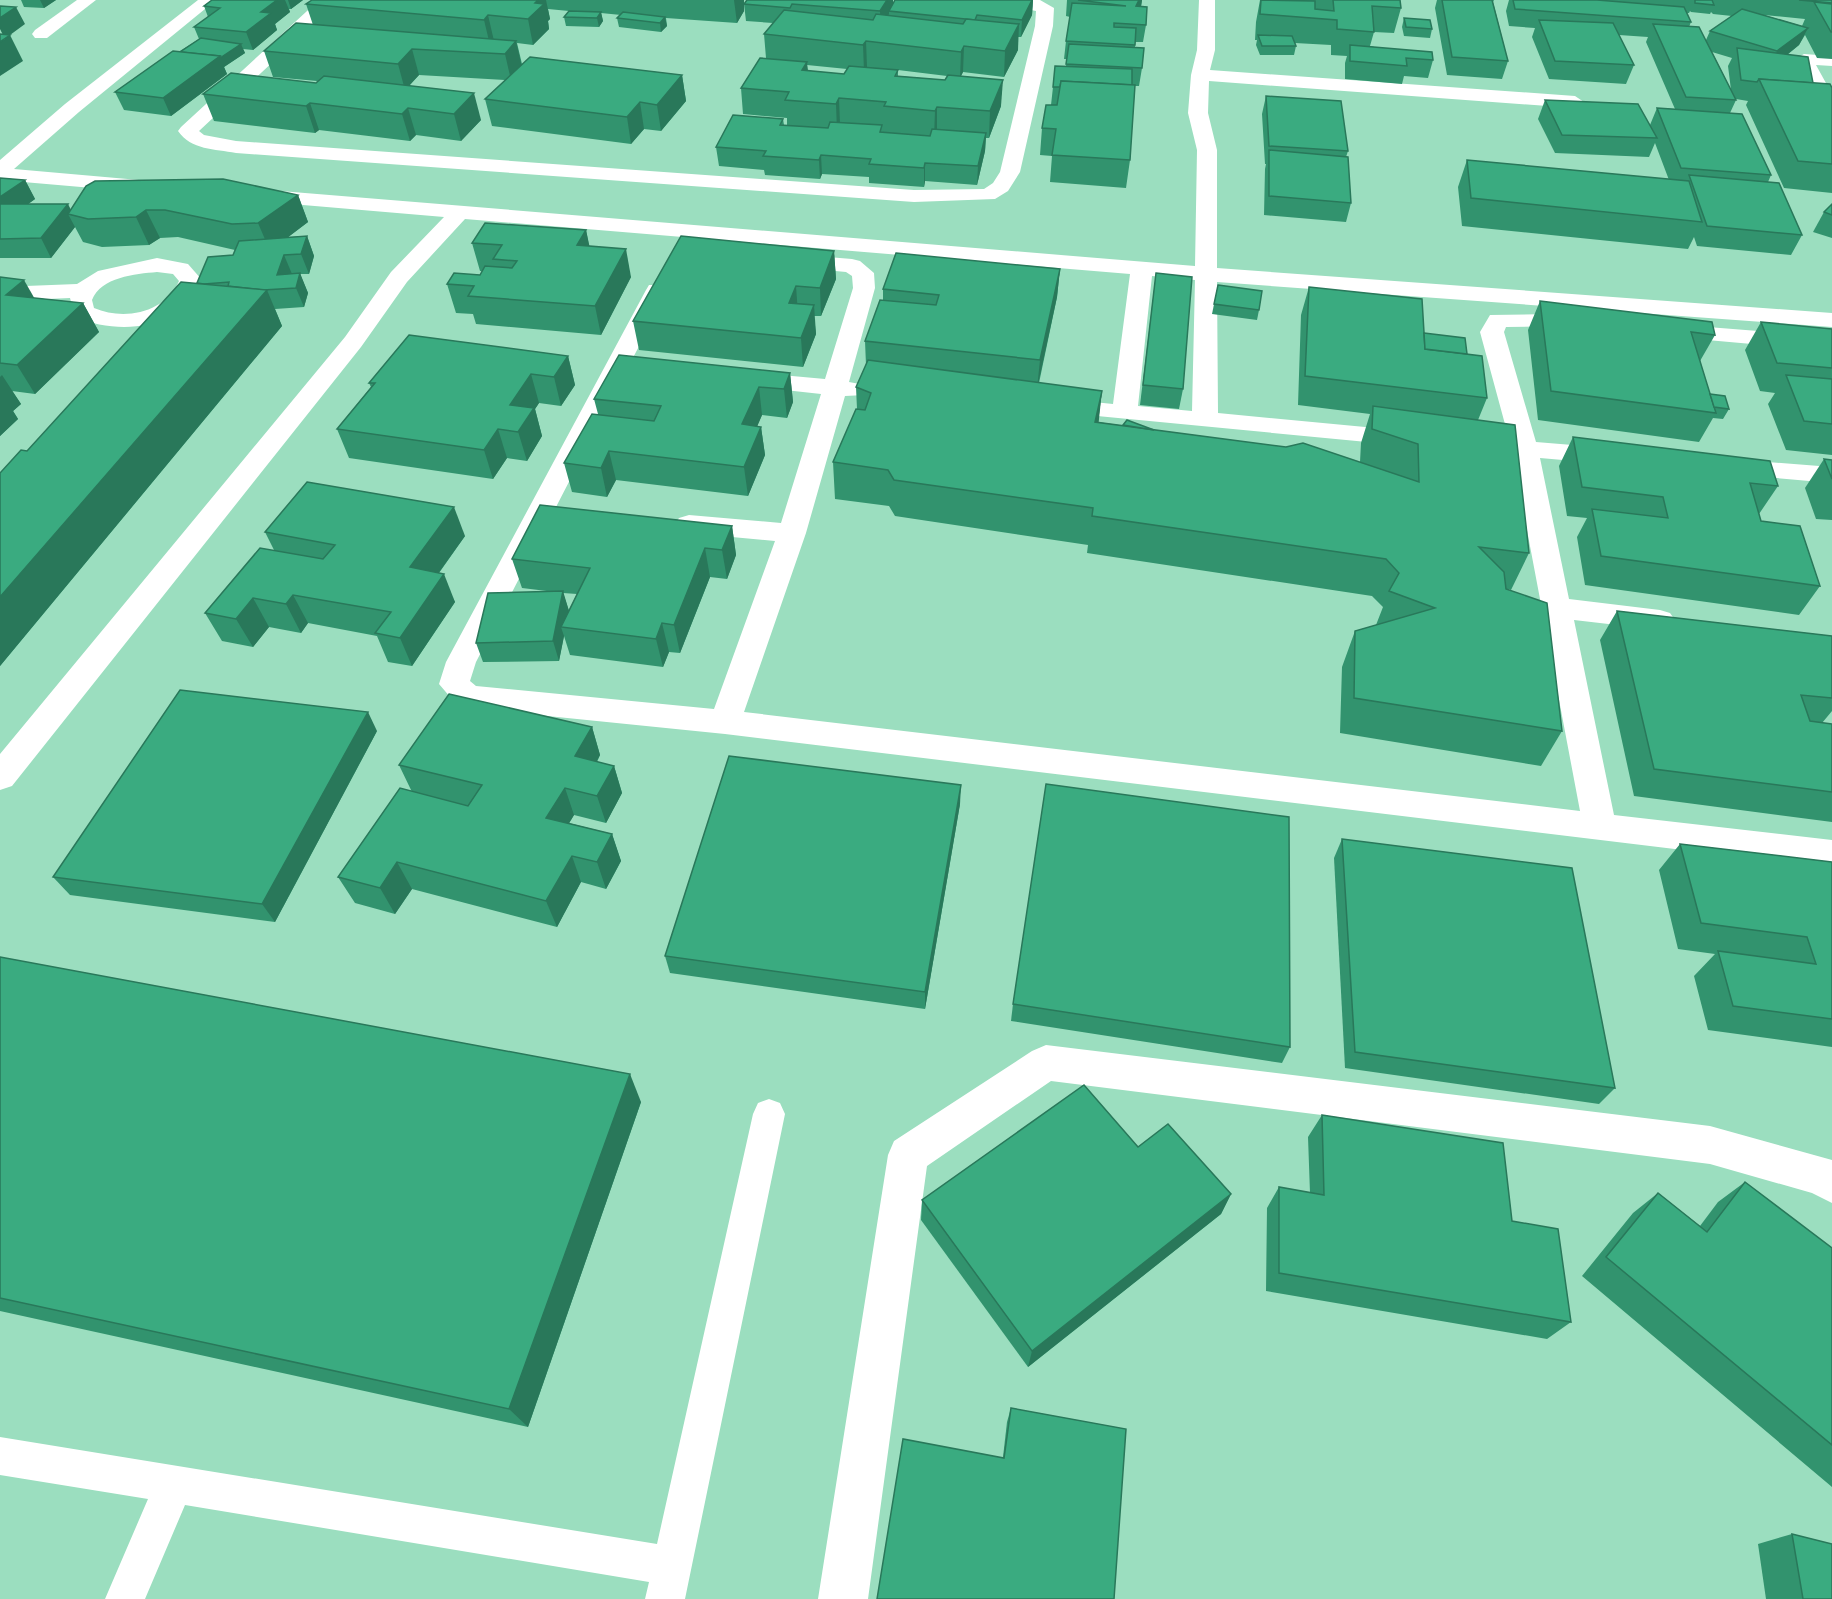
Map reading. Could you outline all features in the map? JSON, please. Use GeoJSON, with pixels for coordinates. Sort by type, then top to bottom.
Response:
{"type":"FeatureCollection","features":[{"type":"Feature","properties":{"kind":"street"},"geometry":{"type":"LineString","coordinates":[[41,34],[88,0]]}},
{"type":"Feature","properties":{"kind":"street"},"geometry":{"type":"LineString","coordinates":[[0,173],[72,108],[208,0]]}},
{"type":"Feature","properties":{"kind":"street"},"geometry":{"type":"LineString","coordinates":[[329,0],[188,131],[198,140],[236,147],[914,196],[988,195],[1001,187],[1010,172],[1044,27],[1045,9],[1030,2],[1008,0]]}},
{"type":"Feature","properties":{"kind":"street"},"geometry":{"type":"LineString","coordinates":[[1205,419],[1207,150],[1198,113],[1200,75],[1206,50],[1207,0]]}},
{"type":"Feature","properties":{"kind":"street"},"geometry":{"type":"LineString","coordinates":[[287,39],[322,42]]}},
{"type":"Feature","properties":{"kind":"street"},"geometry":{"type":"LineString","coordinates":[[1832,61],[1804,59],[1832,111]]}},
{"type":"Feature","properties":{"kind":"street"},"geometry":{"type":"LineString","coordinates":[[1200,75],[1575,102]]}},
{"type":"Feature","properties":{"kind":"street"},"geometry":{"type":"LineString","coordinates":[[1005,90],[1028,92]]}},
{"type":"Feature","properties":{"kind":"street"},"geometry":{"type":"LineString","coordinates":[[508,202],[534,167]]}},
{"type":"Feature","properties":{"kind":"street"},"geometry":{"type":"LineString","coordinates":[[0,173],[165,188]]}},
{"type":"Feature","properties":{"kind":"street"},"geometry":{"type":"LineString","coordinates":[[621,226],[646,175]]}},
{"type":"Feature","properties":{"kind":"street"},"geometry":{"type":"LineString","coordinates":[[236,194],[459,213],[508,202],[621,226],[1206,274],[1832,320]]}},
{"type":"Feature","properties":{"kind":"street"},"geometry":{"type":"LineString","coordinates":[[2,770],[353,342],[399,277],[459,213]]}},
{"type":"Feature","properties":{"kind":"street"},"geometry":{"type":"LineString","coordinates":[[725,722],[792,533],[864,288],[863,273],[852,266],[702,254],[682,255],[674,262],[628,366],[553,511],[461,662],[454,684],[468,697],[725,722],[1832,854]]}},
{"type":"Feature","properties":{"kind":"street"},"geometry":{"type":"LineString","coordinates":[[165,266],[186,273],[191,280],[184,298],[150,316],[122,321],[92,317],[83,312],[80,304],[84,291],[100,278],[132,267],[165,266]]}},
{"type":"Feature","properties":{"kind":"street"},"geometry":{"type":"LineString","coordinates":[[1125,412],[1142,268]]}},
{"type":"Feature","properties":{"kind":"street"},"geometry":{"type":"LineString","coordinates":[[0,294],[84,291]]}},
{"type":"Feature","properties":{"kind":"street"},"geometry":{"type":"LineString","coordinates":[[131,343],[150,316]]}},
{"type":"Feature","properties":{"kind":"street"},"geometry":{"type":"LineString","coordinates":[[1600,826],[1525,449],[1492,332],[1498,320],[1524,318],[1832,344]]}},
{"type":"Feature","properties":{"kind":"street"},"geometry":{"type":"LineString","coordinates":[[720,376],[882,392]]}},
{"type":"Feature","properties":{"kind":"street"},"geometry":{"type":"LineString","coordinates":[[1032,405],[1632,458]]}},
{"type":"Feature","properties":{"kind":"street"},"geometry":{"type":"LineString","coordinates":[[1702,464],[1832,475]]}},
{"type":"Feature","properties":{"kind":"street"},"geometry":{"type":"LineString","coordinates":[[660,521],[792,533]]}},
{"type":"Feature","properties":{"kind":"street"},"geometry":{"type":"LineString","coordinates":[[1557,608],[1683,622]]}},
{"type":"Feature","properties":{"kind":"street"},"geometry":{"type":"LineString","coordinates":[[843,1599],[908,1155],[1046,1063],[1710,1145],[1822,1176],[1832,1183]]}},
{"type":"Feature","properties":{"kind":"lane"},"geometry":{"type":"LineString","coordinates":[[0,1456],[174,1485],[669,1583],[769,1114]]}},
{"type":"Feature","properties":{"kind":"lane"},"geometry":{"type":"LineString","coordinates":[[125,1599],[174,1485]]}},
{"type":"Feature","properties":{"kind":"building"},"geometry":{"type":"Polygon","coordinates":[[[212,0],[277,0],[261,12],[271,13],[246,32],[194,27],[220,8],[204,6],[212,0]]]}},
{"type":"Feature","properties":{"kind":"building"},"geometry":{"type":"Polygon","coordinates":[[[312,0],[538,0],[535,3],[544,4],[528,19],[488,15],[484,20],[306,4],[312,0]]]}},
{"type":"Feature","properties":{"kind":"building"},"geometry":{"type":"Polygon","coordinates":[[[747,0],[887,0],[880,11],[792,4],[790,8],[744,4],[747,0]]]}},
{"type":"Feature","properties":{"kind":"building"},"geometry":{"type":"Polygon","coordinates":[[[895,0],[1032,0],[1022,20],[977,15],[975,20],[889,11],[895,0]]]}},
{"type":"Feature","properties":{"kind":"building"},"geometry":{"type":"Polygon","coordinates":[[[1078,0],[1139,0],[1136,6],[1147,7],[1146,25],[1114,23],[1114,27],[1136,28],[1135,45],[1066,41],[1072,3],[1126,6],[1078,0]]]}},
{"type":"Feature","properties":{"kind":"building"},"geometry":{"type":"Polygon","coordinates":[[[1261,0],[1315,1],[1315,9],[1334,11],[1333,0],[1400,0],[1401,8],[1372,6],[1374,32],[1337,29],[1337,20],[1260,14],[1261,0]]]}},
{"type":"Feature","properties":{"kind":"building"},"geometry":{"type":"Polygon","coordinates":[[[1442,0],[1492,0],[1508,61],[1452,57],[1442,0]]]}},
{"type":"Feature","properties":{"kind":"building"},"geometry":{"type":"Polygon","coordinates":[[[1513,0],[1597,0],[1684,7],[1691,22],[1515,9],[1513,0]]]}},
{"type":"Feature","properties":{"kind":"building"},"geometry":{"type":"Polygon","coordinates":[[[1695,0],[1712,0],[1714,5],[1695,3],[1695,0]]]}},
{"type":"Feature","properties":{"kind":"building"},"geometry":{"type":"Polygon","coordinates":[[[1799,0],[1832,0],[1832,3],[1799,0]]]}},
{"type":"Feature","properties":{"kind":"building"},"geometry":{"type":"Polygon","coordinates":[[[1814,2],[1832,4],[1832,32],[1831,32],[1814,2]]]}},
{"type":"Feature","properties":{"kind":"building"},"geometry":{"type":"Polygon","coordinates":[[[0,6],[16,7],[0,18],[0,6]]]}},
{"type":"Feature","properties":{"kind":"building"},"geometry":{"type":"Polygon","coordinates":[[[1742,9],[1808,28],[1777,51],[1710,31],[1742,9]]]}},
{"type":"Feature","properties":{"kind":"building"},"geometry":{"type":"Polygon","coordinates":[[[784,10],[873,20],[876,14],[963,24],[966,19],[1019,24],[1005,51],[964,46],[961,52],[866,41],[863,45],[764,34],[784,10]]]}},
{"type":"Feature","properties":{"kind":"building"},"geometry":{"type":"Polygon","coordinates":[[[569,11],[601,12],[597,18],[564,17],[569,11]]]}},
{"type":"Feature","properties":{"kind":"building"},"geometry":{"type":"Polygon","coordinates":[[[623,12],[665,17],[660,23],[617,18],[623,12]]]}},
{"type":"Feature","properties":{"kind":"building"},"geometry":{"type":"Polygon","coordinates":[[[1404,18],[1430,20],[1432,29],[1406,27],[1404,18]]]}},
{"type":"Feature","properties":{"kind":"building"},"geometry":{"type":"Polygon","coordinates":[[[1539,20],[1613,23],[1634,65],[1555,61],[1539,20]]]}},
{"type":"Feature","properties":{"kind":"building"},"geometry":{"type":"Polygon","coordinates":[[[296,23],[516,41],[505,54],[412,49],[398,64],[264,51],[296,23]]]}},
{"type":"Feature","properties":{"kind":"building"},"geometry":{"type":"Polygon","coordinates":[[[1653,24],[1699,27],[1736,100],[1686,97],[1653,24]]]}},
{"type":"Feature","properties":{"kind":"building"},"geometry":{"type":"Polygon","coordinates":[[[0,34],[10,35],[0,42],[0,34]]]}},
{"type":"Feature","properties":{"kind":"building"},"geometry":{"type":"Polygon","coordinates":[[[1258,35],[1292,36],[1296,46],[1262,46],[1258,35]]]}},
{"type":"Feature","properties":{"kind":"building"},"geometry":{"type":"Polygon","coordinates":[[[201,38],[241,44],[220,58],[220,56],[180,52],[201,38]]]}},
{"type":"Feature","properties":{"kind":"building"},"geometry":{"type":"Polygon","coordinates":[[[1069,44],[1144,48],[1142,68],[1066,64],[1069,44]]]}},
{"type":"Feature","properties":{"kind":"building"},"geometry":{"type":"Polygon","coordinates":[[[1350,45],[1432,52],[1433,60],[1406,58],[1407,66],[1350,61],[1350,45]]]}},
{"type":"Feature","properties":{"kind":"building"},"geometry":{"type":"Polygon","coordinates":[[[1737,48],[1808,57],[1813,83],[1741,80],[1737,48]]]}},
{"type":"Feature","properties":{"kind":"building"},"geometry":{"type":"Polygon","coordinates":[[[173,51],[220,56],[163,98],[115,92],[173,51]]]}},
{"type":"Feature","properties":{"kind":"building"},"geometry":{"type":"Polygon","coordinates":[[[530,57],[682,75],[657,105],[640,102],[627,117],[485,99],[530,57]]]}},
{"type":"Feature","properties":{"kind":"building"},"geometry":{"type":"Polygon","coordinates":[[[760,58],[807,62],[802,70],[844,74],[849,66],[898,70],[895,76],[945,80],[948,75],[1003,80],[990,111],[937,107],[935,111],[884,106],[886,102],[839,98],[836,104],[785,100],[789,92],[741,88],[760,58]]]}},
{"type":"Feature","properties":{"kind":"building"},"geometry":{"type":"Polygon","coordinates":[[[1055,66],[1132,69],[1132,85],[1061,81],[1060,87],[1053,87],[1055,66]]]}},
{"type":"Feature","properties":{"kind":"building"},"geometry":{"type":"Polygon","coordinates":[[[231,73],[316,83],[324,76],[474,93],[454,114],[408,108],[402,114],[203,94],[231,73]]]}},
{"type":"Feature","properties":{"kind":"building"},"geometry":{"type":"Polygon","coordinates":[[[1759,79],[1830,84],[1832,88],[1832,164],[1798,161],[1759,79]]]}},
{"type":"Feature","properties":{"kind":"building"},"geometry":{"type":"Polygon","coordinates":[[[1061,81],[1135,85],[1130,160],[1052,155],[1056,129],[1042,128],[1046,105],[1057,105],[1061,81]]]}},
{"type":"Feature","properties":{"kind":"building"},"geometry":{"type":"Polygon","coordinates":[[[1266,96],[1341,101],[1348,151],[1269,146],[1266,96]]]}},
{"type":"Feature","properties":{"kind":"building"},"geometry":{"type":"Polygon","coordinates":[[[1545,100],[1638,104],[1657,138],[1562,135],[1545,100]]]}},
{"type":"Feature","properties":{"kind":"building"},"geometry":{"type":"Polygon","coordinates":[[[1657,108],[1742,114],[1771,175],[1681,168],[1657,108]]]}},
{"type":"Feature","properties":{"kind":"building"},"geometry":{"type":"Polygon","coordinates":[[[733,115],[783,119],[780,125],[828,128],[830,122],[882,125],[880,132],[930,136],[932,129],[986,133],[978,166],[925,163],[924,168],[869,164],[871,159],[821,155],[819,160],[763,156],[766,151],[716,147],[733,115]]]}},
{"type":"Feature","properties":{"kind":"building"},"geometry":{"type":"Polygon","coordinates":[[[1269,150],[1348,157],[1351,203],[1269,196],[1269,150]]]}},
{"type":"Feature","properties":{"kind":"building"},"geometry":{"type":"Polygon","coordinates":[[[1467,160],[1689,181],[1702,222],[1471,198],[1467,160]]]}},
{"type":"Feature","properties":{"kind":"building"},"geometry":{"type":"Polygon","coordinates":[[[1689,175],[1779,183],[1802,235],[1707,226],[1689,175]]]}},
{"type":"Feature","properties":{"kind":"building"},"geometry":{"type":"Polygon","coordinates":[[[0,178],[25,180],[0,197],[0,178]]]}},
{"type":"Feature","properties":{"kind":"building"},"geometry":{"type":"Polygon","coordinates":[[[223,179],[298,195],[258,223],[232,224],[165,210],[146,210],[136,217],[88,219],[68,214],[86,186],[95,181],[223,179]]]}},
{"type":"Feature","properties":{"kind":"building"},"geometry":{"type":"Polygon","coordinates":[[[0,204],[68,204],[41,238],[0,239],[0,204]]]}},
{"type":"Feature","properties":{"kind":"building"},"geometry":{"type":"Polygon","coordinates":[[[1832,204],[1832,215],[1824,212],[1832,204]]]}},
{"type":"Feature","properties":{"kind":"building"},"geometry":{"type":"Polygon","coordinates":[[[485,223],[586,230],[577,245],[626,249],[595,306],[468,296],[474,286],[447,284],[454,273],[480,275],[485,266],[512,268],[517,261],[493,259],[502,245],[472,243],[485,223]]]}},
{"type":"Feature","properties":{"kind":"building"},"geometry":{"type":"Polygon","coordinates":[[[307,236],[301,254],[284,255],[277,275],[300,273],[296,288],[263,290],[228,286],[229,282],[197,283],[208,257],[233,255],[239,241],[307,236]]]}},
{"type":"Feature","properties":{"kind":"building"},"geometry":{"type":"Polygon","coordinates":[[[681,236],[834,251],[820,288],[796,286],[789,303],[814,305],[801,338],[633,321],[681,236]]]}},
{"type":"Feature","properties":{"kind":"building"},"geometry":{"type":"Polygon","coordinates":[[[896,253],[1060,269],[1040,360],[865,341],[880,300],[936,305],[939,295],[883,289],[896,253]]]}},
{"type":"Feature","properties":{"kind":"building"},"geometry":{"type":"Polygon","coordinates":[[[1156,273],[1192,277],[1183,389],[1143,385],[1156,273]]]}},
{"type":"Feature","properties":{"kind":"building"},"geometry":{"type":"Polygon","coordinates":[[[0,277],[24,280],[6,295],[83,303],[17,365],[0,363],[0,277]]]}},
{"type":"Feature","properties":{"kind":"building"},"geometry":{"type":"Polygon","coordinates":[[[181,282],[267,290],[0,597],[0,473],[21,450],[27,451],[181,282]]]}},
{"type":"Feature","properties":{"kind":"building"},"geometry":{"type":"Polygon","coordinates":[[[1218,285],[1262,291],[1259,310],[1214,304],[1218,285]]]}},
{"type":"Feature","properties":{"kind":"building"},"geometry":{"type":"Polygon","coordinates":[[[1309,287],[1422,299],[1425,349],[1482,356],[1487,398],[1305,376],[1309,287]]]}},
{"type":"Feature","properties":{"kind":"building"},"geometry":{"type":"Polygon","coordinates":[[[1540,301],[1712,322],[1715,335],[1691,332],[1716,413],[1551,391],[1540,301]]]}},
{"type":"Feature","properties":{"kind":"building"},"geometry":{"type":"Polygon","coordinates":[[[1761,322],[1832,329],[1832,368],[1777,363],[1761,322]]]}},
{"type":"Feature","properties":{"kind":"building"},"geometry":{"type":"Polygon","coordinates":[[[1424,333],[1465,338],[1467,354],[1425,349],[1424,333]]]}},
{"type":"Feature","properties":{"kind":"building"},"geometry":{"type":"Polygon","coordinates":[[[409,335],[568,356],[554,377],[531,374],[510,405],[534,408],[518,432],[498,429],[484,450],[337,429],[375,383],[369,383],[409,335]]]}},
{"type":"Feature","properties":{"kind":"building"},"geometry":{"type":"Polygon","coordinates":[[[619,355],[790,373],[784,389],[759,387],[742,424],[761,427],[744,467],[609,451],[601,468],[564,463],[592,414],[654,421],[661,406],[594,399],[619,355]]]}},
{"type":"Feature","properties":{"kind":"building"},"geometry":{"type":"Polygon","coordinates":[[[868,360],[1102,391],[1095,422],[1286,447],[1303,443],[1419,482],[1418,444],[1372,429],[1373,406],[1515,425],[1529,553],[1479,547],[1504,572],[1506,589],[1547,603],[1562,731],[1354,698],[1355,631],[1435,608],[1389,591],[1399,573],[1386,559],[1092,516],[1093,508],[894,480],[888,470],[833,462],[856,409],[865,410],[871,393],[856,387],[868,360]]]}},
{"type":"Feature","properties":{"kind":"building"},"geometry":{"type":"Polygon","coordinates":[[[1786,375],[1832,379],[1832,424],[1804,421],[1786,375]]]}},
{"type":"Feature","properties":{"kind":"building"},"geometry":{"type":"Polygon","coordinates":[[[1710,394],[1725,396],[1729,409],[1714,407],[1710,394]]]}},
{"type":"Feature","properties":{"kind":"building"},"geometry":{"type":"Polygon","coordinates":[[[1127,420],[1154,430],[1123,425],[1127,420]]]}},
{"type":"Feature","properties":{"kind":"building"},"geometry":{"type":"Polygon","coordinates":[[[1573,437],[1770,461],[1778,486],[1750,483],[1761,521],[1800,526],[1820,586],[1601,556],[1592,509],[1668,518],[1663,497],[1582,487],[1573,437]]]}},
{"type":"Feature","properties":{"kind":"building"},"geometry":{"type":"Polygon","coordinates":[[[1824,459],[1832,460],[1832,479],[1824,459]]]}},
{"type":"Feature","properties":{"kind":"building"},"geometry":{"type":"Polygon","coordinates":[[[307,482],[454,507],[410,567],[444,574],[400,638],[375,633],[391,612],[293,595],[286,604],[253,598],[236,619],[205,613],[260,548],[323,559],[335,545],[265,532],[307,482]]]}},
{"type":"Feature","properties":{"kind":"building"},"geometry":{"type":"Polygon","coordinates":[[[540,505],[732,526],[722,550],[705,548],[674,625],[662,623],[656,639],[561,627],[590,568],[512,559],[540,505]]]}},
{"type":"Feature","properties":{"kind":"building"},"geometry":{"type":"Polygon","coordinates":[[[563,591],[553,641],[476,643],[488,593],[563,591]]]}},
{"type":"Feature","properties":{"kind":"building"},"geometry":{"type":"Polygon","coordinates":[[[1617,611],[1832,636],[1832,698],[1801,695],[1810,721],[1832,724],[1832,792],[1654,769],[1617,611]]]}},
{"type":"Feature","properties":{"kind":"building"},"geometry":{"type":"Polygon","coordinates":[[[180,690],[368,712],[262,904],[53,877],[180,690]]]}},
{"type":"Feature","properties":{"kind":"building"},"geometry":{"type":"Polygon","coordinates":[[[449,694],[592,727],[575,756],[614,766],[597,796],[565,788],[546,818],[612,834],[597,862],[572,856],[546,901],[397,862],[380,888],[338,877],[400,788],[468,806],[482,785],[399,765],[449,694]]]}},
{"type":"Feature","properties":{"kind":"building"},"geometry":{"type":"Polygon","coordinates":[[[729,756],[961,785],[925,992],[665,956],[729,756]]]}},
{"type":"Feature","properties":{"kind":"building"},"geometry":{"type":"Polygon","coordinates":[[[1046,784],[1289,817],[1290,1047],[1013,1004],[1046,784]]]}},
{"type":"Feature","properties":{"kind":"building"},"geometry":{"type":"Polygon","coordinates":[[[1342,839],[1572,868],[1615,1088],[1355,1052],[1342,839]]]}},
{"type":"Feature","properties":{"kind":"building"},"geometry":{"type":"Polygon","coordinates":[[[1680,844],[1832,862],[1832,1019],[1733,1006],[1718,951],[1816,964],[1807,937],[1701,923],[1680,844]]]}},
{"type":"Feature","properties":{"kind":"building"},"geometry":{"type":"Polygon","coordinates":[[[0,957],[630,1074],[509,1409],[0,1298],[0,957]]]}},
{"type":"Feature","properties":{"kind":"building"},"geometry":{"type":"Polygon","coordinates":[[[1084,1085],[1138,1147],[1168,1124],[1231,1194],[1032,1351],[922,1200],[1084,1085]]]}},
{"type":"Feature","properties":{"kind":"building"},"geometry":{"type":"Polygon","coordinates":[[[1322,1115],[1503,1143],[1512,1221],[1558,1229],[1571,1322],[1279,1273],[1279,1187],[1324,1195],[1322,1115]]]}},
{"type":"Feature","properties":{"kind":"building"},"geometry":{"type":"Polygon","coordinates":[[[1745,1182],[1832,1248],[1832,1445],[1606,1257],[1658,1193],[1707,1232],[1745,1182]]]}},
{"type":"Feature","properties":{"kind":"building"},"geometry":{"type":"Polygon","coordinates":[[[1011,1408],[1126,1429],[1114,1599],[877,1599],[903,1439],[1004,1458],[1011,1408]]]}},
{"type":"Feature","properties":{"kind":"building"},"geometry":{"type":"Polygon","coordinates":[[[1792,1534],[1832,1544],[1832,1599],[1803,1599],[1792,1534]]]}}]}
